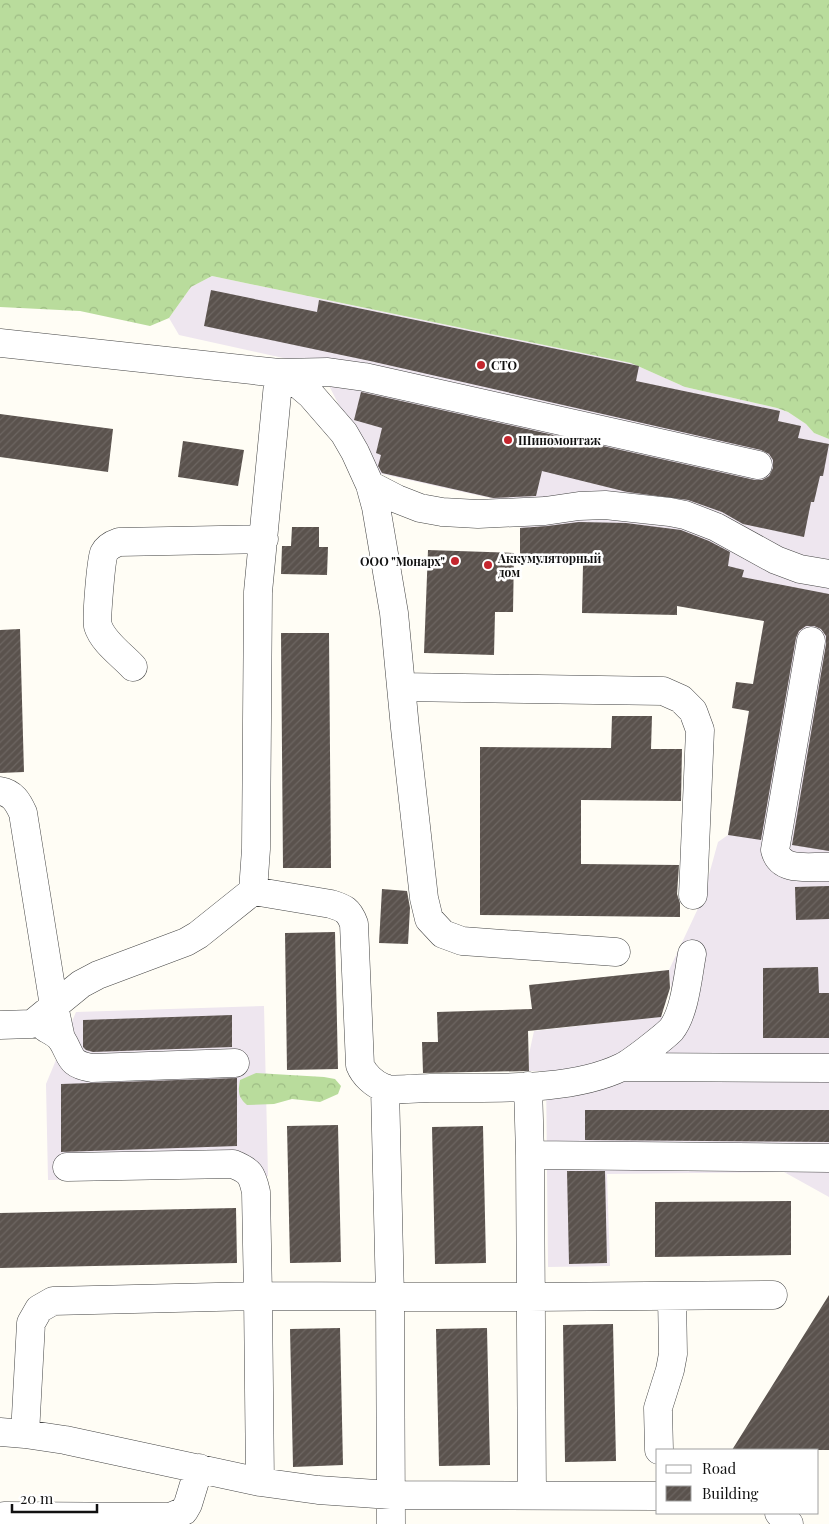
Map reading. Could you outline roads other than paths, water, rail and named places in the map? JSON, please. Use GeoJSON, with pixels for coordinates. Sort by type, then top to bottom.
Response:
{"type":"FeatureCollection","features":[{"type":"Feature","properties":{"kind":"street"},"geometry":{"type":"LineString","coordinates":[[0,343],[279,373],[328,372],[364,377],[758,465]]}},
{"type":"Feature","properties":{"kind":"street"},"geometry":{"type":"LineString","coordinates":[[279,373],[298,384],[344,433],[370,485],[376,507],[394,613],[423,888],[429,919],[442,934],[462,941],[616,952]]}},
{"type":"Feature","properties":{"kind":"street"},"geometry":{"type":"LineString","coordinates":[[253,892],[256,849],[258,592],[279,373]]}},
{"type":"Feature","properties":{"kind":"street"},"geometry":{"type":"LineString","coordinates":[[370,485],[397,500],[420,508],[442,512],[478,514],[545,511],[579,506],[605,505],[670,512],[685,515],[716,527],[776,560],[800,568],[829,574]]}},
{"type":"Feature","properties":{"kind":"street"},"geometry":{"type":"LineString","coordinates":[[133,667],[104,638],[97,625],[102,564],[105,552],[111,545],[119,542],[264,539]]}},
{"type":"Feature","properties":{"kind":"street"},"geometry":{"type":"LineString","coordinates":[[812,641],[775,850],[777,857],[782,863],[791,866],[829,866]]}},
{"type":"Feature","properties":{"kind":"street"},"geometry":{"type":"LineString","coordinates":[[402,687],[663,691],[680,699],[694,711],[700,730],[693,895]]}},
{"type":"Feature","properties":{"kind":"street"},"geometry":{"type":"LineString","coordinates":[[0,791],[8,792],[17,800],[23,813],[54,1006],[61,1039],[72,1059],[81,1067],[92,1068],[236,1063]]}},
{"type":"Feature","properties":{"kind":"street"},"geometry":{"type":"LineString","coordinates":[[32,1024],[81,984],[98,975],[186,942],[198,935],[253,892],[331,904],[351,914],[354,924],[360,1065],[364,1074],[385,1088],[560,1084],[594,1077],[623,1067],[669,1032],[675,1025],[680,1012],[692,954]]}},
{"type":"Feature","properties":{"kind":"street"},"geometry":{"type":"LineString","coordinates":[[0,1024],[32,1024],[48,1029],[61,1039]]}},
{"type":"Feature","properties":{"kind":"street"},"geometry":{"type":"LineString","coordinates":[[623,1067],[829,1068]]}},
{"type":"Feature","properties":{"kind":"street"},"geometry":{"type":"LineString","coordinates":[[528,1086],[532,1495]]}},
{"type":"Feature","properties":{"kind":"street"},"geometry":{"type":"LineString","coordinates":[[385,1088],[390,1297],[391,1524]]}},
{"type":"Feature","properties":{"kind":"street"},"geometry":{"type":"LineString","coordinates":[[530,1155],[829,1158]]}},
{"type":"Feature","properties":{"kind":"street"},"geometry":{"type":"LineString","coordinates":[[67,1167],[234,1164],[247,1170],[252,1178],[256,1192],[260,1482]]}},
{"type":"Feature","properties":{"kind":"street"},"geometry":{"type":"LineString","coordinates":[[656,1496],[391,1495],[318,1490],[260,1482],[65,1440],[13,1433],[31,1323],[39,1309],[53,1301],[258,1296],[531,1297],[773,1295]]}},
{"type":"Feature","properties":{"kind":"street"},"geometry":{"type":"LineString","coordinates":[[659,1449],[658,1408],[673,1354],[672,1296]]}},
{"type":"Feature","properties":{"kind":"street"},"geometry":{"type":"LineString","coordinates":[[4,1516],[170,1517],[184,1510],[188,1504],[199,1468]]}},
{"type":"Feature","properties":{"kind":"street"},"geometry":{"type":"LineString","coordinates":[[780,1514],[789,1524]]}},
{"type":"Feature","properties":{"kind":"place","name":"СТО"},"geometry":{"type":"Point","coordinates":[481,365]}},
{"type":"Feature","properties":{"kind":"place","name":"Шиномонтаж"},"geometry":{"type":"Point","coordinates":[508,440]}},
{"type":"Feature","properties":{"kind":"place","name":"ООО \"Монарх\""},"geometry":{"type":"Point","coordinates":[455,561]}},
{"type":"Feature","properties":{"kind":"place","name":"Аккумуляторный дом"},"geometry":{"type":"Point","coordinates":[488,565]}}]}
